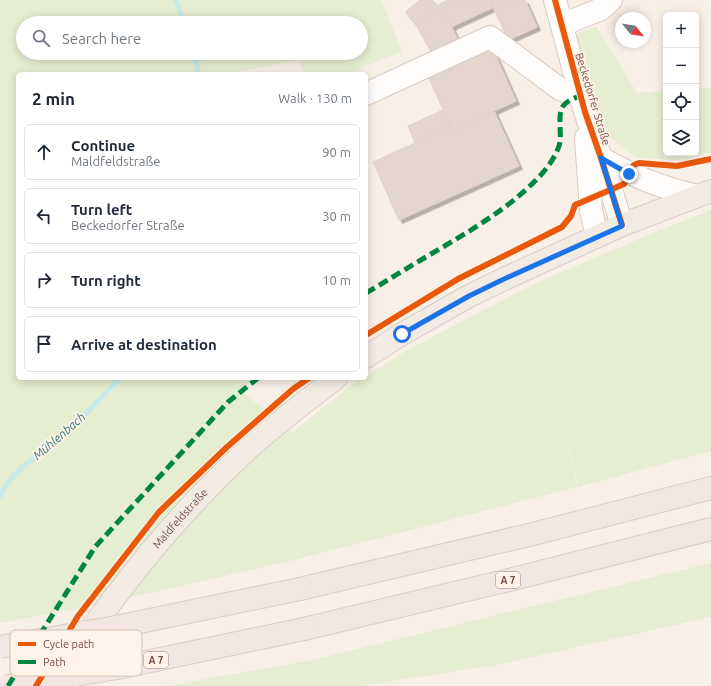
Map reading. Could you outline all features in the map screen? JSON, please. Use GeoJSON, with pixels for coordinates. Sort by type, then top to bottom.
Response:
{"type":"FeatureCollection","features":[{"type":"Feature","properties":{"kind":"highway"},"geometry":{"type":"LineString","coordinates":[[99,630],[300,589],[507,541],[711,488]]}},
{"type":"Feature","properties":{"kind":"highway","name":"A 7"},"geometry":{"type":"LineString","coordinates":[[142,663],[304,629],[513,579],[711,529]]}},
{"type":"Feature","properties":{"kind":"highway"},"geometry":{"type":"LineString","coordinates":[[0,647],[10,645]]}},
{"type":"Feature","properties":{"kind":"highway","name":"A 7"},"geometry":{"type":"LineString","coordinates":[[7,686],[68,676]]}},
{"type":"Feature","properties":{"kind":"main road"},"geometry":{"type":"LineString","coordinates":[[368,356],[402,334],[469,296],[597,236],[704,193]]}},
{"type":"Feature","properties":{"kind":"main road","name":"Maldfeldstraße"},"geometry":{"type":"LineString","coordinates":[[90,630],[127,580],[164,536],[201,496],[247,450],[293,410],[333,380]]}},
{"type":"Feature","properties":{"kind":"main road","name":"Maldfeldstraße"},"geometry":{"type":"LineString","coordinates":[[54,686],[60,676]]}},
{"type":"Feature","properties":{"kind":"street","name":"Beckedorfer Straße"},"geometry":{"type":"LineString","coordinates":[[555,0],[582,104],[601,158],[622,226]]}},
{"type":"Feature","properties":{"kind":"street"},"geometry":{"type":"LineString","coordinates":[[562,25],[601,9],[610,0]]}},
{"type":"Feature","properties":{"kind":"street"},"geometry":{"type":"LineString","coordinates":[[368,93],[490,37],[582,104]]}},
{"type":"Feature","properties":{"kind":"street","name":"Beckedorfer Straße"},"geometry":{"type":"LineString","coordinates":[[582,104],[591,210],[597,236]]}},
{"type":"Feature","properties":{"kind":"street"},"geometry":{"type":"LineString","coordinates":[[601,158],[629,174],[651,183],[704,193]]}},
{"type":"Feature","properties":{"kind":"green space"},"geometry":{"type":"Polygon","coordinates":[[[0,0],[381,0],[402,52],[351,72],[304,72],[298,60],[236,72],[16,72],[16,380],[252,380],[240,390],[293,432],[355,382],[358,380],[368,380],[368,375],[409,349],[532,285],[641,238],[711,210],[711,451],[578,487],[558,399],[577,487],[294,560],[102,604],[0,623],[0,0]]]}},
{"type":"Feature","properties":{"kind":"green space"},"geometry":{"type":"Polygon","coordinates":[[[596,26],[637,93],[663,91],[663,156],[694,156],[676,160],[637,158],[606,134],[594,105],[576,34],[596,26]]]}},
{"type":"Feature","properties":{"kind":"green space"},"geometry":{"type":"Polygon","coordinates":[[[711,88],[711,152],[699,155],[699,89],[711,88]]]}},
{"type":"Feature","properties":{"kind":"green space"},"geometry":{"type":"Polygon","coordinates":[[[711,563],[711,617],[488,667],[362,686],[167,686],[312,660],[711,563]]]}},
{"type":"Feature","properties":{"kind":"building"},"geometry":{"type":"Polygon","coordinates":[[[420,0],[432,0],[438,7],[416,25],[405,12],[420,0]]]}},
{"type":"Feature","properties":{"kind":"building"},"geometry":{"type":"Polygon","coordinates":[[[448,0],[490,0],[494,7],[451,27],[441,3],[448,0]]]}},
{"type":"Feature","properties":{"kind":"building"},"geometry":{"type":"Polygon","coordinates":[[[490,0],[525,0],[537,27],[508,40],[490,0]]]}},
{"type":"Feature","properties":{"kind":"building"},"geometry":{"type":"Polygon","coordinates":[[[441,3],[459,43],[432,54],[416,25],[441,3]]]}},
{"type":"Feature","properties":{"kind":"building"},"geometry":{"type":"Polygon","coordinates":[[[491,45],[516,101],[452,130],[427,74],[491,45]]]}},
{"type":"Feature","properties":{"kind":"building"},"geometry":{"type":"Polygon","coordinates":[[[443,110],[450,127],[415,143],[408,126],[443,110]]]}},
{"type":"Feature","properties":{"kind":"building"},"geometry":{"type":"Polygon","coordinates":[[[494,111],[519,166],[399,220],[373,162],[450,127],[452,130],[494,111]]]}},
{"type":"Feature","properties":{"kind":"waterway","name":"Mühlenbach"},"geometry":{"type":"LineString","coordinates":[[176,0],[182,16]]}},
{"type":"Feature","properties":{"kind":"waterway","name":"Mühlenbach"},"geometry":{"type":"LineString","coordinates":[[196,60],[198,67],[197,72]]}},
{"type":"Feature","properties":{"kind":"waterway","name":"Mühlenbach"},"geometry":{"type":"LineString","coordinates":[[0,496],[5,486],[22,468],[71,428],[119,380]]}},
{"type":"Feature","properties":{"kind":"marked path"},"geometry":{"type":"LineString","coordinates":[[368,292],[473,229],[500,211],[525,190],[547,168],[559,146],[560,113],[564,105],[572,99],[580,96]]}},
{"type":"Feature","properties":{"kind":"marked path"},"geometry":{"type":"LineString","coordinates":[[43,630],[95,547],[228,402],[256,380]]}},
{"type":"Feature","properties":{"kind":"marked path"},"geometry":{"type":"LineString","coordinates":[[8,686],[14,676]]}},
{"type":"Feature","properties":{"kind":"cycle path"},"geometry":{"type":"LineString","coordinates":[[555,0],[585,112],[622,225]]}},
{"type":"Feature","properties":{"kind":"cycle path"},"geometry":{"type":"LineString","coordinates":[[368,334],[458,279],[562,227],[571,216],[575,205],[624,184],[634,165],[639,163],[677,166],[711,159]]}},
{"type":"Feature","properties":{"kind":"cycle path"},"geometry":{"type":"LineString","coordinates":[[70,630],[78,616],[159,512],[227,447],[293,389],[306,380]]}},
{"type":"Feature","properties":{"kind":"cycle path"},"geometry":{"type":"LineString","coordinates":[[36,686],[42,676]]}},
{"type":"Feature","properties":{"kind":"route"},"geometry":{"type":"LineString","coordinates":[[402,334],[469,296],[622,226],[601,158],[629,174]]}}]}
